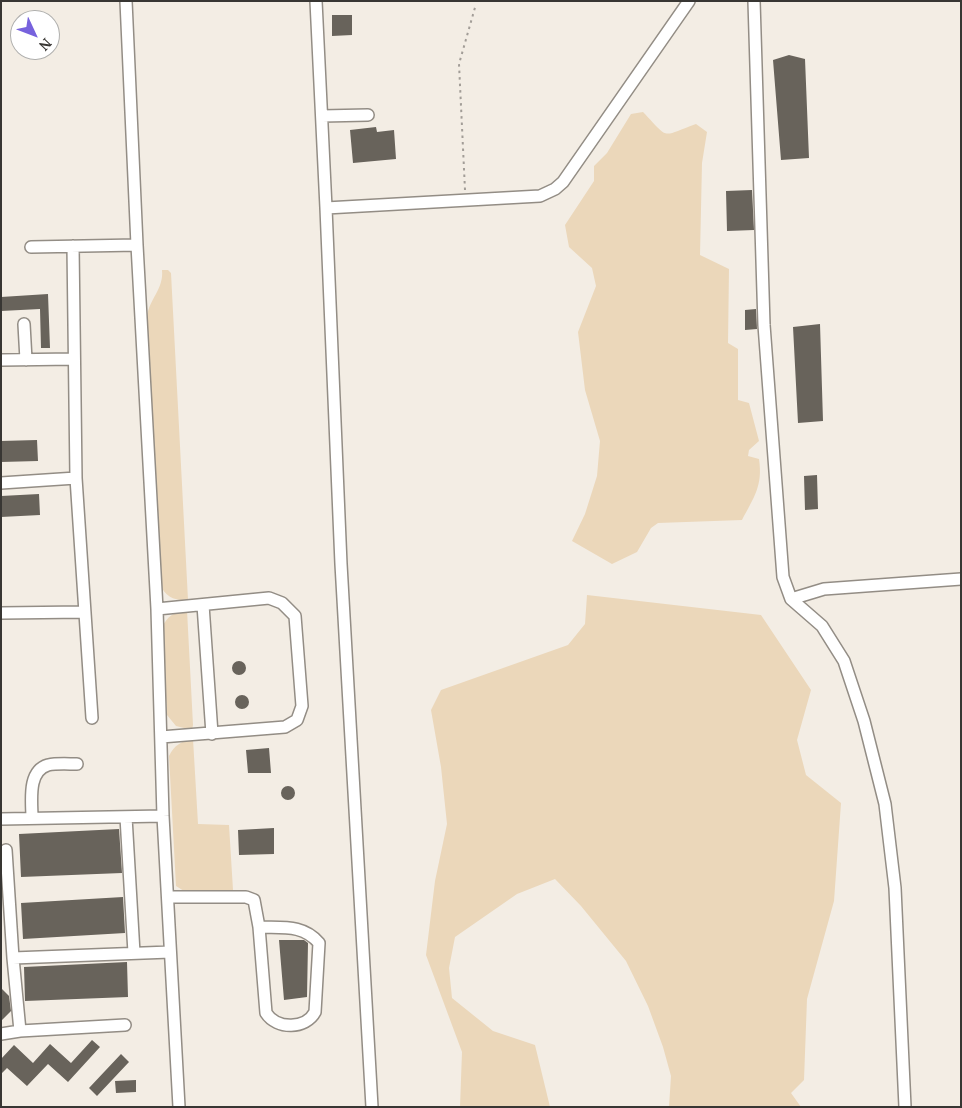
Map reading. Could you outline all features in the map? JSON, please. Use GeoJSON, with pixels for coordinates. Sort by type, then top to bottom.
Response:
{"type":"FeatureCollection","features":[{"type":"Feature","properties":{"kind":"street"},"geometry":{"type":"LineString","coordinates":[[126,1],[136,245],[157,609],[163,816],[178,1107]]}},
{"type":"Feature","properties":{"kind":"street"},"geometry":{"type":"LineString","coordinates":[[316,1],[342,574],[372,1107]]}},
{"type":"Feature","properties":{"kind":"street"},"geometry":{"type":"LineString","coordinates":[[326,208],[540,196],[555,189],[563,182],[690,1]]}},
{"type":"Feature","properties":{"kind":"street"},"geometry":{"type":"LineString","coordinates":[[754,1],[764,325],[783,577],[791,599],[822,626],[844,661],[864,721],[885,804],[895,888],[905,1107]]}},
{"type":"Feature","properties":{"kind":"street"},"geometry":{"type":"LineString","coordinates":[[322,116],[368,115]]}},
{"type":"Feature","properties":{"kind":"street"},"geometry":{"type":"LineString","coordinates":[[31,247],[136,245]]}},
{"type":"Feature","properties":{"kind":"street"},"geometry":{"type":"LineString","coordinates":[[73,246],[76,478],[92,718]]}},
{"type":"Feature","properties":{"kind":"street"},"geometry":{"type":"LineString","coordinates":[[24,324],[26,360]]}},
{"type":"Feature","properties":{"kind":"street"},"geometry":{"type":"LineString","coordinates":[[1,360],[74,359]]}},
{"type":"Feature","properties":{"kind":"street"},"geometry":{"type":"LineString","coordinates":[[1,483],[76,478]]}},
{"type":"Feature","properties":{"kind":"street"},"geometry":{"type":"LineString","coordinates":[[791,599],[824,589],[961,580]]}},
{"type":"Feature","properties":{"kind":"street"},"geometry":{"type":"LineString","coordinates":[[157,609],[269,598],[282,603],[295,616],[302,706],[297,720],[284,727],[161,738]]}},
{"type":"Feature","properties":{"kind":"street"},"geometry":{"type":"LineString","coordinates":[[203,605],[212,734]]}},
{"type":"Feature","properties":{"kind":"street"},"geometry":{"type":"LineString","coordinates":[[1,613],[84,612]]}},
{"type":"Feature","properties":{"kind":"street"},"geometry":{"type":"LineString","coordinates":[[32,818],[32,790],[36,776],[41,769],[48,765],[77,764]]}},
{"type":"Feature","properties":{"kind":"street"},"geometry":{"type":"LineString","coordinates":[[1,819],[163,816]]}},
{"type":"Feature","properties":{"kind":"street"},"geometry":{"type":"LineString","coordinates":[[126,817],[134,953]]}},
{"type":"Feature","properties":{"kind":"street"},"geometry":{"type":"LineString","coordinates":[[6,850],[12,958],[20,1031]]}},
{"type":"Feature","properties":{"kind":"street"},"geometry":{"type":"LineString","coordinates":[[168,897],[246,897],[254,900],[259,927],[266,1013],[271,1020],[279,1024],[305,1024],[311,1020],[315,1012],[319,943],[303,930],[259,927]]}},
{"type":"Feature","properties":{"kind":"street"},"geometry":{"type":"LineString","coordinates":[[12,958],[170,952]]}},
{"type":"Feature","properties":{"kind":"street"},"geometry":{"type":"LineString","coordinates":[[1,1034],[20,1031],[125,1026]]}},
{"type":"Feature","properties":{"kind":"path"},"geometry":{"type":"LineString","coordinates":[[465,200],[459,64],[476,4]]}},
{"type":"Feature","properties":{"kind":"shaded area"},"geometry":{"type":"Polygon","coordinates":[[[643,112],[662,132],[676,132],[696,124],[707,132],[702,163],[700,255],[729,269],[728,343],[738,349],[738,400],[749,403],[759,441],[749,450],[748,456],[759,459],[760,477],[754,498],[742,520],[658,523],[651,528],[637,552],[612,564],[572,541],[585,514],[597,476],[600,441],[585,390],[578,332],[596,286],[592,268],[569,247],[565,225],[594,181],[594,166],[607,153],[631,114],[643,112]]]}},
{"type":"Feature","properties":{"kind":"shaded area"},"geometry":{"type":"Polygon","coordinates":[[[162,270],[168,270],[171,273],[188,600],[179,600],[171,597],[160,584],[147,317],[150,305],[161,283],[162,270]]]}},
{"type":"Feature","properties":{"kind":"shaded area"},"geometry":{"type":"Polygon","coordinates":[[[587,595],[761,615],[811,690],[797,740],[806,775],[841,803],[834,901],[807,999],[804,1080],[791,1093],[801,1107],[669,1107],[671,1076],[663,1047],[648,1006],[626,961],[581,906],[555,879],[517,894],[455,937],[449,968],[452,998],[493,1031],[535,1045],[550,1107],[460,1107],[462,1052],[426,955],[435,881],[447,824],[441,767],[431,710],[441,690],[568,645],[585,624],[587,595]]]}},
{"type":"Feature","properties":{"kind":"shaded area"},"geometry":{"type":"Polygon","coordinates":[[[187,610],[192,730],[176,726],[167,715],[162,628],[166,620],[172,615],[187,610]]]}},
{"type":"Feature","properties":{"kind":"shaded area"},"geometry":{"type":"Polygon","coordinates":[[[193,739],[198,824],[229,825],[233,890],[184,891],[176,886],[169,756],[179,744],[193,739]]]}},
{"type":"Feature","properties":{"kind":"building"},"geometry":{"type":"Polygon","coordinates":[[[332,15],[352,15],[352,35],[332,36],[332,15]]]}},
{"type":"Feature","properties":{"kind":"building"},"geometry":{"type":"Polygon","coordinates":[[[789,55],[805,59],[809,158],[781,160],[773,60],[789,55]]]}},
{"type":"Feature","properties":{"kind":"building"},"geometry":{"type":"Polygon","coordinates":[[[376,127],[377,132],[394,130],[396,159],[353,163],[350,130],[376,127]]]}},
{"type":"Feature","properties":{"kind":"building"},"geometry":{"type":"Polygon","coordinates":[[[752,190],[754,230],[727,231],[726,191],[752,190]]]}},
{"type":"Feature","properties":{"kind":"building"},"geometry":{"type":"Polygon","coordinates":[[[48,294],[50,348],[41,348],[40,309],[1,311],[1,297],[48,294]]]}},
{"type":"Feature","properties":{"kind":"building"},"geometry":{"type":"Polygon","coordinates":[[[756,309],[757,329],[745,330],[745,310],[756,309]]]}},
{"type":"Feature","properties":{"kind":"building"},"geometry":{"type":"Polygon","coordinates":[[[820,324],[823,421],[798,423],[793,327],[820,324]]]}},
{"type":"Feature","properties":{"kind":"building"},"geometry":{"type":"Polygon","coordinates":[[[37,440],[38,461],[1,462],[1,441],[37,440]]]}},
{"type":"Feature","properties":{"kind":"building"},"geometry":{"type":"Polygon","coordinates":[[[817,475],[818,509],[805,510],[804,476],[817,475]]]}},
{"type":"Feature","properties":{"kind":"building"},"geometry":{"type":"Polygon","coordinates":[[[39,494],[40,515],[1,517],[1,496],[39,494]]]}},
{"type":"Feature","properties":{"kind":"building"},"geometry":{"type":"Polygon","coordinates":[[[239,661],[244,663],[246,668],[244,673],[239,675],[234,673],[232,668],[234,663],[239,661]]]}},
{"type":"Feature","properties":{"kind":"building"},"geometry":{"type":"Polygon","coordinates":[[[242,695],[247,697],[249,702],[247,707],[242,709],[237,707],[235,702],[237,697],[242,695]]]}},
{"type":"Feature","properties":{"kind":"building"},"geometry":{"type":"Polygon","coordinates":[[[269,748],[271,773],[248,773],[246,750],[269,748]]]}},
{"type":"Feature","properties":{"kind":"building"},"geometry":{"type":"Polygon","coordinates":[[[288,786],[293,788],[295,793],[293,798],[288,800],[283,798],[281,793],[283,788],[288,786]]]}},
{"type":"Feature","properties":{"kind":"building"},"geometry":{"type":"Polygon","coordinates":[[[274,828],[274,854],[239,855],[238,830],[274,828]]]}},
{"type":"Feature","properties":{"kind":"building"},"geometry":{"type":"Polygon","coordinates":[[[119,829],[122,873],[21,877],[19,834],[119,829]]]}},
{"type":"Feature","properties":{"kind":"building"},"geometry":{"type":"Polygon","coordinates":[[[123,897],[125,933],[23,939],[21,903],[123,897]]]}},
{"type":"Feature","properties":{"kind":"building"},"geometry":{"type":"Polygon","coordinates":[[[279,940],[304,940],[308,943],[307,997],[284,1000],[279,940]]]}},
{"type":"Feature","properties":{"kind":"building"},"geometry":{"type":"Polygon","coordinates":[[[127,962],[128,997],[25,1001],[24,967],[127,962]]]}},
{"type":"Feature","properties":{"kind":"building"},"geometry":{"type":"Polygon","coordinates":[[[1,988],[9,996],[11,1011],[1,1021],[1,988]]]}},
{"type":"Feature","properties":{"kind":"building"},"geometry":{"type":"Polygon","coordinates":[[[92,1040],[100,1047],[68,1082],[48,1064],[27,1086],[7,1068],[1,1074],[1,1059],[14,1045],[33,1063],[50,1044],[71,1063],[92,1040]]]}},
{"type":"Feature","properties":{"kind":"building"},"geometry":{"type":"Polygon","coordinates":[[[121,1054],[129,1062],[97,1096],[89,1088],[121,1054]]]}},
{"type":"Feature","properties":{"kind":"building"},"geometry":{"type":"Polygon","coordinates":[[[136,1080],[136,1092],[116,1093],[115,1081],[136,1080]]]}}]}
